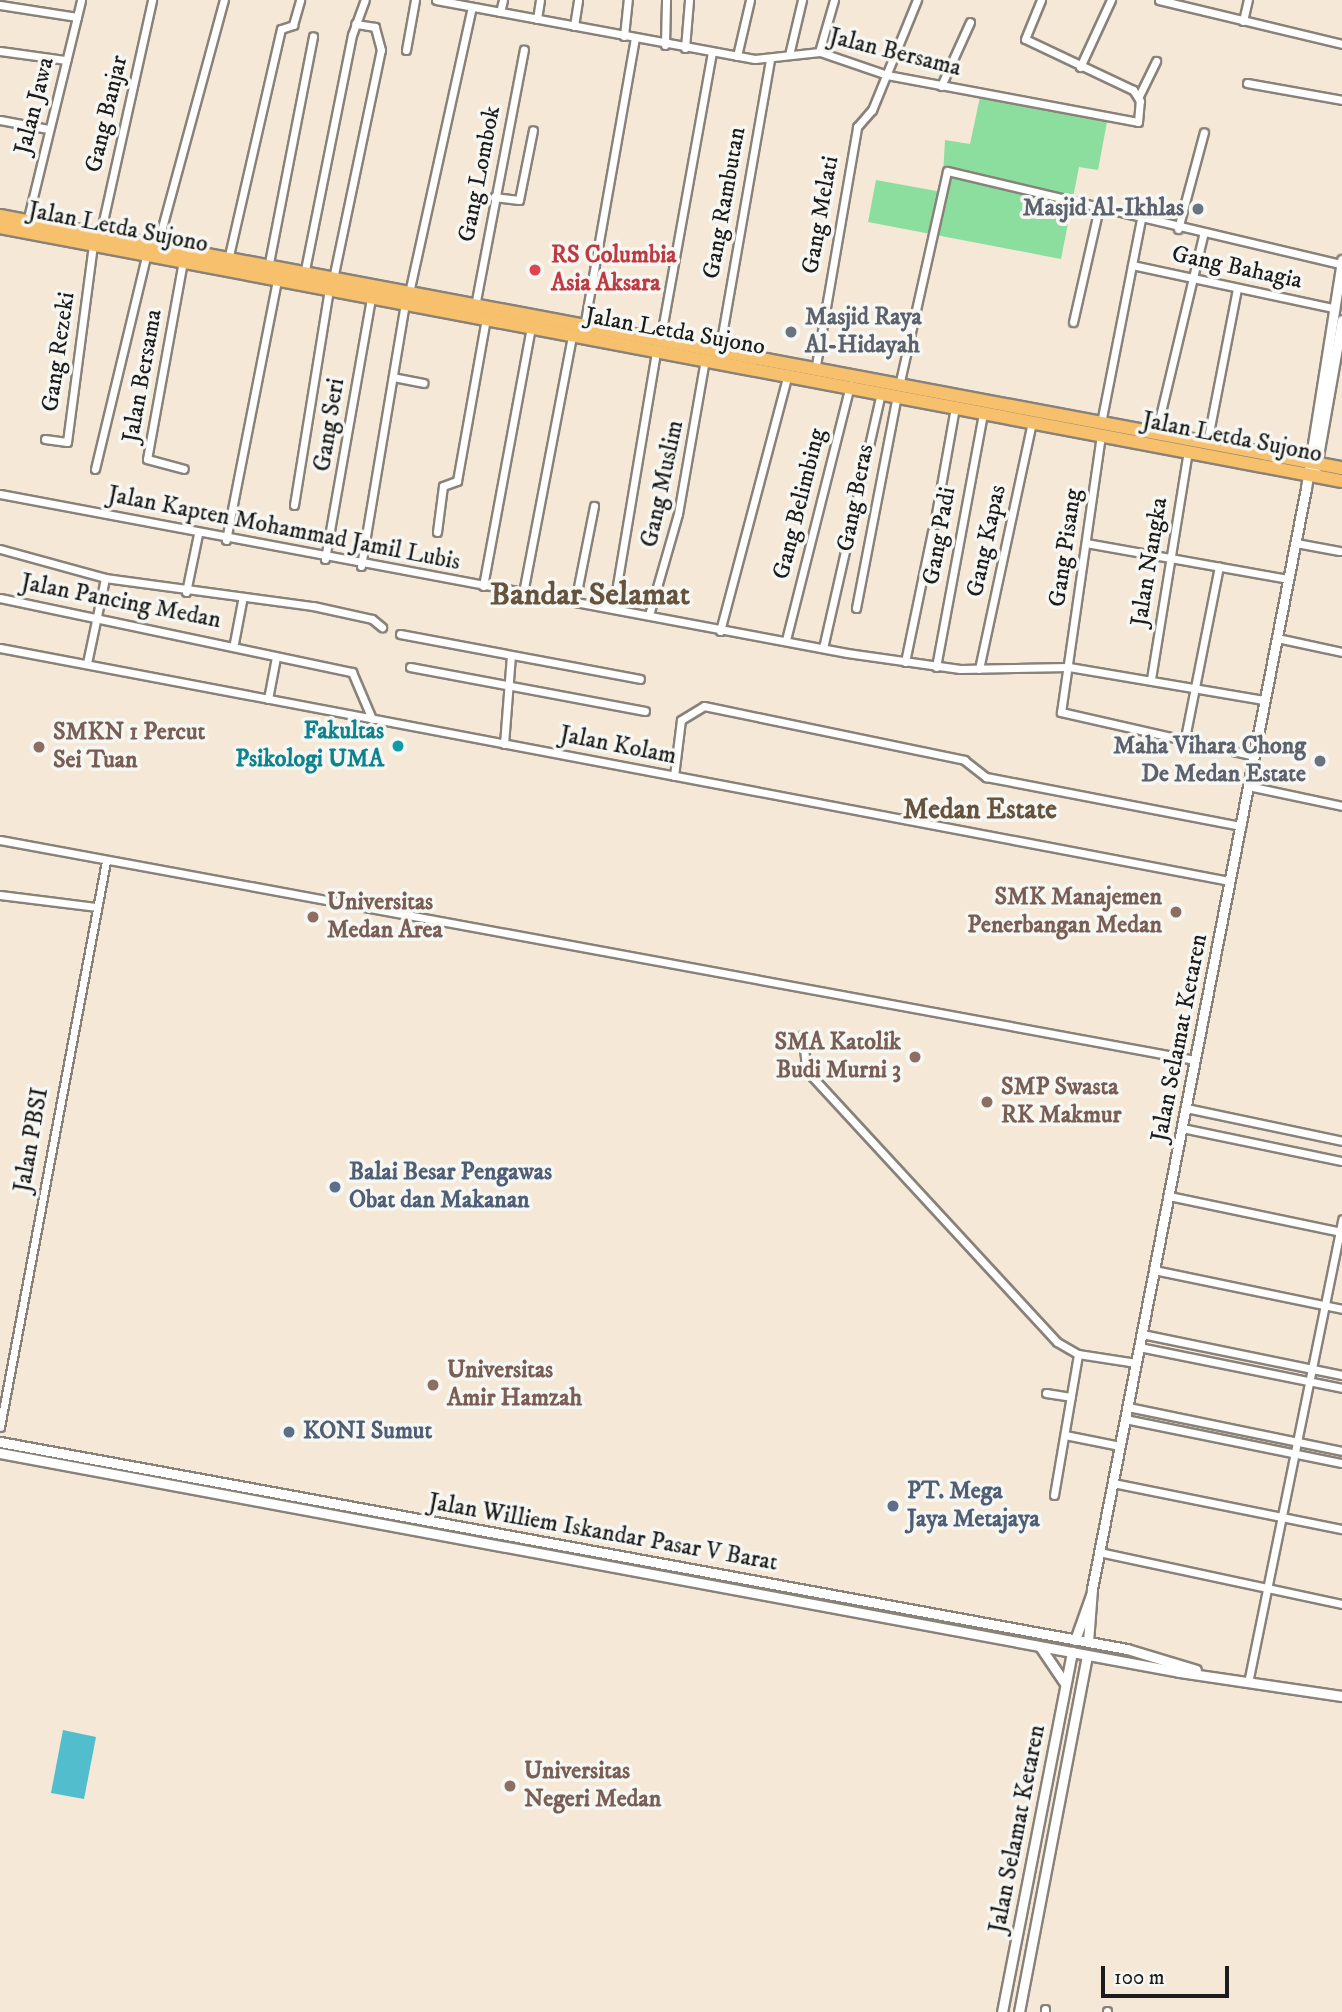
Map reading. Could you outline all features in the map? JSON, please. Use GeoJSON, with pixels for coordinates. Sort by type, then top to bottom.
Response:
{"type":"FeatureCollection","features":[{"type":"Feature","properties":{"kind":"highway","name":"Jalan Letda Sujono"},"geometry":{"type":"LineString","coordinates":[[0,216],[96,240]]}},
{"type":"Feature","properties":{"kind":"highway","name":"Jalan Letda Sujono"},"geometry":{"type":"LineString","coordinates":[[0,227],[228,260],[304,275],[372,296],[407,298],[486,318],[572,335],[719,353],[788,370],[1101,428],[1188,450],[1310,469],[1342,468]]}},
{"type":"Feature","properties":{"kind":"highway","name":"Jalan Letda Sujono"},"geometry":{"type":"LineString","coordinates":[[151,249],[183,261],[277,280],[475,306],[584,327],[706,359],[815,371],[881,393],[898,391],[955,407],[1032,421],[1156,433],[1310,469],[1342,481]]}},
{"type":"Feature","properties":{"kind":"street","name":"Jalan Jawa"},"geometry":{"type":"LineString","coordinates":[[27,222],[82,0]]}},
{"type":"Feature","properties":{"kind":"street","name":"Gang Banjar"},"geometry":{"type":"LineString","coordinates":[[96,240],[152,0]]}},
{"type":"Feature","properties":{"kind":"street"},"geometry":{"type":"LineString","coordinates":[[95,469],[151,249],[224,0]]}},
{"type":"Feature","properties":{"kind":"street"},"geometry":{"type":"LineString","coordinates":[[228,260],[282,27],[293,25],[300,0]]}},
{"type":"Feature","properties":{"kind":"street"},"geometry":{"type":"LineString","coordinates":[[304,275],[355,24],[365,0]]}},
{"type":"Feature","properties":{"kind":"street"},"geometry":{"type":"LineString","coordinates":[[406,50],[415,0]]}},
{"type":"Feature","properties":{"kind":"street","name":"Jalan Bersama"},"geometry":{"type":"LineString","coordinates":[[436,0],[665,45],[737,56],[771,60],[819,52],[884,75],[1139,122],[1139,96]]}},
{"type":"Feature","properties":{"kind":"street"},"geometry":{"type":"LineString","coordinates":[[500,12],[503,0]]}},
{"type":"Feature","properties":{"kind":"street"},"geometry":{"type":"LineString","coordinates":[[537,19],[540,0]]}},
{"type":"Feature","properties":{"kind":"street"},"geometry":{"type":"LineString","coordinates":[[574,26],[578,0]]}},
{"type":"Feature","properties":{"kind":"street"},"geometry":{"type":"LineString","coordinates":[[624,36],[628,0]]}},
{"type":"Feature","properties":{"kind":"street"},"geometry":{"type":"LineString","coordinates":[[665,45],[666,0]]}},
{"type":"Feature","properties":{"kind":"street"},"geometry":{"type":"LineString","coordinates":[[685,48],[689,0]]}},
{"type":"Feature","properties":{"kind":"street"},"geometry":{"type":"LineString","coordinates":[[737,56],[750,0]]}},
{"type":"Feature","properties":{"kind":"street"},"geometry":{"type":"LineString","coordinates":[[789,55],[802,0]]}},
{"type":"Feature","properties":{"kind":"street"},"geometry":{"type":"LineString","coordinates":[[819,52],[834,0]]}},
{"type":"Feature","properties":{"kind":"street","name":"Gang Melati"},"geometry":{"type":"LineString","coordinates":[[815,371],[857,127],[872,110],[884,75],[917,0]]}},
{"type":"Feature","properties":{"kind":"street"},"geometry":{"type":"LineString","coordinates":[[1041,0],[1025,39],[1139,96],[1156,61]]}},
{"type":"Feature","properties":{"kind":"street"},"geometry":{"type":"LineString","coordinates":[[1080,66],[1111,0]]}},
{"type":"Feature","properties":{"kind":"street"},"geometry":{"type":"LineString","coordinates":[[1159,0],[1342,44]]}},
{"type":"Feature","properties":{"kind":"street"},"geometry":{"type":"LineString","coordinates":[[1243,21],[1248,0]]}},
{"type":"Feature","properties":{"kind":"street"},"geometry":{"type":"LineString","coordinates":[[361,566],[407,298],[467,4]]}},
{"type":"Feature","properties":{"kind":"street"},"geometry":{"type":"LineString","coordinates":[[0,5],[77,17]]}},
{"type":"Feature","properties":{"kind":"street"},"geometry":{"type":"LineString","coordinates":[[941,86],[970,22]]}},
{"type":"Feature","properties":{"kind":"street"},"geometry":{"type":"LineString","coordinates":[[294,505],[331,285],[382,50],[375,27],[355,24]]}},
{"type":"Feature","properties":{"kind":"street"},"geometry":{"type":"LineString","coordinates":[[268,268],[313,36]]}},
{"type":"Feature","properties":{"kind":"street"},"geometry":{"type":"LineString","coordinates":[[584,327],[635,39]]}},
{"type":"Feature","properties":{"kind":"street","name":"Gang Lombok"},"geometry":{"type":"LineString","coordinates":[[475,306],[524,50]]}},
{"type":"Feature","properties":{"kind":"street"},"geometry":{"type":"LineString","coordinates":[[0,51],[66,60]]}},
{"type":"Feature","properties":{"kind":"street"},"geometry":{"type":"LineString","coordinates":[[613,609],[712,52]]}},
{"type":"Feature","properties":{"kind":"street","name":"Gang Rambutan"},"geometry":{"type":"LineString","coordinates":[[719,353],[771,60]]}},
{"type":"Feature","properties":{"kind":"street"},"geometry":{"type":"LineString","coordinates":[[1247,83],[1342,100]]}},
{"type":"Feature","properties":{"kind":"street"},"geometry":{"type":"LineString","coordinates":[[0,120],[48,129]]}},
{"type":"Feature","properties":{"kind":"street"},"geometry":{"type":"LineString","coordinates":[[494,197],[519,200],[533,130]]}},
{"type":"Feature","properties":{"kind":"street"},"geometry":{"type":"LineString","coordinates":[[1178,229],[1204,132]]}},
{"type":"Feature","properties":{"kind":"street","name":"Gang Beras"},"geometry":{"type":"LineString","coordinates":[[856,608],[898,391],[946,172],[1099,208]]}},
{"type":"Feature","properties":{"kind":"street"},"geometry":{"type":"LineString","coordinates":[[1073,322],[1099,208],[1203,236],[1342,262],[1310,469]]}},
{"type":"Feature","properties":{"kind":"street","name":"Gang Pisang"},"geometry":{"type":"LineString","coordinates":[[1142,219],[1101,428],[1062,713],[1184,743]]}},
{"type":"Feature","properties":{"kind":"street"},"geometry":{"type":"LineString","coordinates":[[1156,433],[1195,280],[1203,236]]}},
{"type":"Feature","properties":{"kind":"street","name":"Gang Rezeki"},"geometry":{"type":"LineString","coordinates":[[45,439],[67,442],[96,240]]}},
{"type":"Feature","properties":{"kind":"street","name":"Jalan Bersama"},"geometry":{"type":"LineString","coordinates":[[183,261],[147,459],[184,469]]}},
{"type":"Feature","properties":{"kind":"street","name":"Gang Bahagia"},"geometry":{"type":"LineString","coordinates":[[1132,265],[1333,308]]}},
{"type":"Feature","properties":{"kind":"street"},"geometry":{"type":"LineString","coordinates":[[226,540],[277,280]]}},
{"type":"Feature","properties":{"kind":"street"},"geometry":{"type":"LineString","coordinates":[[1207,443],[1237,289]]}},
{"type":"Feature","properties":{"kind":"street","name":"Gang Seri"},"geometry":{"type":"LineString","coordinates":[[326,559],[372,296]]}},
{"type":"Feature","properties":{"kind":"street"},"geometry":{"type":"LineString","coordinates":[[437,532],[443,486],[457,481],[486,318]]}},
{"type":"Feature","properties":{"kind":"street"},"geometry":{"type":"LineString","coordinates":[[1310,469],[1342,320]]}},
{"type":"Feature","properties":{"kind":"street"},"geometry":{"type":"LineString","coordinates":[[483,586],[531,327]]}},
{"type":"Feature","properties":{"kind":"street"},"geometry":{"type":"LineString","coordinates":[[523,593],[572,335]]}},
{"type":"Feature","properties":{"kind":"street","name":"Gang Muslim"},"geometry":{"type":"LineString","coordinates":[[649,615],[678,514],[706,359]]}},
{"type":"Feature","properties":{"kind":"street"},"geometry":{"type":"LineString","coordinates":[[720,631],[788,370]]}},
{"type":"Feature","properties":{"kind":"street"},"geometry":{"type":"LineString","coordinates":[[393,377],[423,383]]}},
{"type":"Feature","properties":{"kind":"street","name":"Gang Belimbing"},"geometry":{"type":"LineString","coordinates":[[786,640],[850,382]]}},
{"type":"Feature","properties":{"kind":"street"},"geometry":{"type":"LineString","coordinates":[[823,648],[881,393]]}},
{"type":"Feature","properties":{"kind":"street"},"geometry":{"type":"LineString","coordinates":[[905,662],[955,407]]}},
{"type":"Feature","properties":{"kind":"street","name":"Gang Padi"},"geometry":{"type":"LineString","coordinates":[[936,667],[983,412]]}},
{"type":"Feature","properties":{"kind":"street","name":"Gang Kapas"},"geometry":{"type":"LineString","coordinates":[[979,669],[1032,421]]}},
{"type":"Feature","properties":{"kind":"street","name":"Jalan Nangka"},"geometry":{"type":"LineString","coordinates":[[1151,679],[1188,450]]}},
{"type":"Feature","properties":{"kind":"street","name":"Jalan Selamat Ketaren"},"geometry":{"type":"LineString","coordinates":[[1088,1642],[1091,1595],[1099,1552],[1310,469]]}},
{"type":"Feature","properties":{"kind":"street","name":"Jalan Kapten Mohammad Jamil Lubis"},"geometry":{"type":"LineString","coordinates":[[0,494],[361,566],[905,662],[979,669],[1069,667],[1265,700]]}},
{"type":"Feature","properties":{"kind":"street"},"geometry":{"type":"LineString","coordinates":[[575,602],[594,506]]}},
{"type":"Feature","properties":{"kind":"street"},"geometry":{"type":"LineString","coordinates":[[186,592],[198,534]]}},
{"type":"Feature","properties":{"kind":"street"},"geometry":{"type":"LineString","coordinates":[[1086,543],[1289,579]]}},
{"type":"Feature","properties":{"kind":"street"},"geometry":{"type":"LineString","coordinates":[[1296,543],[1339,551]]}},
{"type":"Feature","properties":{"kind":"street"},"geometry":{"type":"LineString","coordinates":[[0,549],[105,578],[242,601],[313,606],[366,617],[382,627]]}},
{"type":"Feature","properties":{"kind":"street"},"geometry":{"type":"LineString","coordinates":[[1219,566],[1184,743],[1254,756]]}},
{"type":"Feature","properties":{"kind":"street"},"geometry":{"type":"LineString","coordinates":[[87,663],[105,578]]}},
{"type":"Feature","properties":{"kind":"street","name":"Jalan Pancing Medan"},"geometry":{"type":"LineString","coordinates":[[0,598],[234,643],[276,657],[352,672],[372,719]]}},
{"type":"Feature","properties":{"kind":"street"},"geometry":{"type":"LineString","coordinates":[[234,643],[242,601]]}},
{"type":"Feature","properties":{"kind":"street"},"geometry":{"type":"LineString","coordinates":[[400,634],[640,679]]}},
{"type":"Feature","properties":{"kind":"street"},"geometry":{"type":"LineString","coordinates":[[1277,638],[1342,652]]}},
{"type":"Feature","properties":{"kind":"street","name":"Jalan Kolam"},"geometry":{"type":"LineString","coordinates":[[0,648],[1230,881]]}},
{"type":"Feature","properties":{"kind":"street"},"geometry":{"type":"LineString","coordinates":[[505,744],[512,656]]}},
{"type":"Feature","properties":{"kind":"street"},"geometry":{"type":"LineString","coordinates":[[268,699],[276,657]]}},
{"type":"Feature","properties":{"kind":"street"},"geometry":{"type":"LineString","coordinates":[[410,667],[645,711]]}},
{"type":"Feature","properties":{"kind":"street"},"geometry":{"type":"LineString","coordinates":[[674,776],[681,720],[704,706],[964,761],[986,777],[1241,826]]}},
{"type":"Feature","properties":{"kind":"street"},"geometry":{"type":"LineString","coordinates":[[1248,786],[1342,806]]}},
{"type":"Feature","properties":{"kind":"street"},"geometry":{"type":"LineString","coordinates":[[0,840],[1195,1060]]}},
{"type":"Feature","properties":{"kind":"street","name":"Jalan PBSI"},"geometry":{"type":"LineString","coordinates":[[0,1427],[106,861]]}},
{"type":"Feature","properties":{"kind":"street"},"geometry":{"type":"LineString","coordinates":[[0,895],[97,907]]}},
{"type":"Feature","properties":{"kind":"street"},"geometry":{"type":"LineString","coordinates":[[803,1035],[806,1070],[1052,1338],[1078,1354],[1136,1363]]}},
{"type":"Feature","properties":{"kind":"street"},"geometry":{"type":"LineString","coordinates":[[1186,1108],[1342,1141]]}},
{"type":"Feature","properties":{"kind":"street"},"geometry":{"type":"LineString","coordinates":[[1182,1128],[1342,1161]]}},
{"type":"Feature","properties":{"kind":"street"},"geometry":{"type":"LineString","coordinates":[[1169,1196],[1341,1232]]}},
{"type":"Feature","properties":{"kind":"street"},"geometry":{"type":"LineString","coordinates":[[1249,1678],[1342,1219]]}},
{"type":"Feature","properties":{"kind":"street"},"geometry":{"type":"LineString","coordinates":[[1154,1270],[1342,1309]]}},
{"type":"Feature","properties":{"kind":"street"},"geometry":{"type":"LineString","coordinates":[[1142,1334],[1342,1375]]}},
{"type":"Feature","properties":{"kind":"street"},"geometry":{"type":"LineString","coordinates":[[1190,1357],[1192,1345]]}},
{"type":"Feature","properties":{"kind":"street"},"geometry":{"type":"LineString","coordinates":[[1139,1347],[1342,1388]]}},
{"type":"Feature","properties":{"kind":"street"},"geometry":{"type":"LineString","coordinates":[[1219,1363],[1222,1351]]}},
{"type":"Feature","properties":{"kind":"street"},"geometry":{"type":"LineString","coordinates":[[1054,1495],[1078,1354]]}},
{"type":"Feature","properties":{"kind":"street"},"geometry":{"type":"LineString","coordinates":[[1244,1368],[1247,1356]]}},
{"type":"Feature","properties":{"kind":"street"},"geometry":{"type":"LineString","coordinates":[[1268,1373],[1270,1361]]}},
{"type":"Feature","properties":{"kind":"street"},"geometry":{"type":"LineString","coordinates":[[1046,1393],[1071,1396]]}},
{"type":"Feature","properties":{"kind":"street"},"geometry":{"type":"LineString","coordinates":[[1128,1407],[1342,1451]]}},
{"type":"Feature","properties":{"kind":"street"},"geometry":{"type":"LineString","coordinates":[[1125,1419],[1342,1463]]}},
{"type":"Feature","properties":{"kind":"street"},"geometry":{"type":"LineString","coordinates":[[1065,1435],[1120,1446]]}},
{"type":"Feature","properties":{"kind":"street","name":"Jalan Williem Iskandar Pasar V Barat"},"geometry":{"type":"LineString","coordinates":[[0,1442],[1088,1642],[1196,1670]]}},
{"type":"Feature","properties":{"kind":"street","name":"Jalan Williem Iskandar Pasar V Barat"},"geometry":{"type":"LineString","coordinates":[[0,1453],[1037,1646],[1249,1678],[1342,1696]]}},
{"type":"Feature","properties":{"kind":"street"},"geometry":{"type":"LineString","coordinates":[[129,1477],[131,1466]]}},
{"type":"Feature","properties":{"kind":"street"},"geometry":{"type":"LineString","coordinates":[[1113,1483],[1342,1529]]}},
{"type":"Feature","properties":{"kind":"street"},"geometry":{"type":"LineString","coordinates":[[239,1497],[241,1486]]}},
{"type":"Feature","properties":{"kind":"street"},"geometry":{"type":"LineString","coordinates":[[573,1559],[575,1548]]}},
{"type":"Feature","properties":{"kind":"street"},"geometry":{"type":"LineString","coordinates":[[1099,1552],[1342,1604]]}},
{"type":"Feature","properties":{"kind":"street"},"geometry":{"type":"LineString","coordinates":[[651,1574],[653,1562]]}},
{"type":"Feature","properties":{"kind":"street","name":"Jalan Selamat Ketaren"},"geometry":{"type":"LineString","coordinates":[[1075,1640],[1091,1595]]}},
{"type":"Feature","properties":{"kind":"street"},"geometry":{"type":"LineString","coordinates":[[857,1612],[859,1600]]}},
{"type":"Feature","properties":{"kind":"street"},"geometry":{"type":"LineString","coordinates":[[1037,1646],[1059,1667],[1065,1687]]}},
{"type":"Feature","properties":{"kind":"street","name":"Jalan Selamat Ketaren"},"geometry":{"type":"LineString","coordinates":[[1002,2012],[1072,1652]]}},
{"type":"Feature","properties":{"kind":"street","name":"Jalan Selamat Ketaren"},"geometry":{"type":"LineString","coordinates":[[1019,2012],[1087,1655]]}},
{"type":"Feature","properties":{"kind":"street"},"geometry":{"type":"LineString","coordinates":[[1042,1806],[1058,1808]]}},
{"type":"Feature","properties":{"kind":"green space"},"geometry":{"type":"Polygon","coordinates":[[[980,97],[1107,122],[1098,170],[1079,167],[1061,259],[868,222],[876,180],[942,192],[945,140],[970,144],[980,97]]]}},
{"type":"Feature","properties":{"kind":"water"},"geometry":{"type":"Polygon","coordinates":[[[63,1730],[96,1737],[84,1799],[51,1793],[63,1730]]]}},
{"type":"Feature","properties":{"kind":"place","name":"Masjid Al-Ikhlas"},"geometry":{"type":"Point","coordinates":[1198,209]}},
{"type":"Feature","properties":{"kind":"place","name":"RS Columbia Asia Aksara"},"geometry":{"type":"Point","coordinates":[535,270]}},
{"type":"Feature","properties":{"kind":"place","name":"Masjid Raya Al-Hidayah"},"geometry":{"type":"Point","coordinates":[791,332]}},
{"type":"Feature","properties":{"kind":"place","name":"Fakultas Psikologi UMA"},"geometry":{"type":"Point","coordinates":[398,746]}},
{"type":"Feature","properties":{"kind":"place","name":"SMKN 1 Percut Sei Tuan"},"geometry":{"type":"Point","coordinates":[39,747]}},
{"type":"Feature","properties":{"kind":"place","name":"Maha Vihara Chong De Medan Estate"},"geometry":{"type":"Point","coordinates":[1320,761]}},
{"type":"Feature","properties":{"kind":"place","name":"SMK Manajemen Penerbangan Medan"},"geometry":{"type":"Point","coordinates":[1176,912]}},
{"type":"Feature","properties":{"kind":"place","name":"Universitas Medan Area"},"geometry":{"type":"Point","coordinates":[313,917]}},
{"type":"Feature","properties":{"kind":"place","name":"SMA Katolik Budi Murni 3"},"geometry":{"type":"Point","coordinates":[915,1057]}},
{"type":"Feature","properties":{"kind":"place","name":"SMP Swasta RK Makmur"},"geometry":{"type":"Point","coordinates":[987,1102]}},
{"type":"Feature","properties":{"kind":"place","name":"Balai Besar Pengawas Obat dan Makanan"},"geometry":{"type":"Point","coordinates":[335,1187]}},
{"type":"Feature","properties":{"kind":"place","name":"Universitas Amir Hamzah"},"geometry":{"type":"Point","coordinates":[433,1385]}},
{"type":"Feature","properties":{"kind":"place","name":"KONI Sumut"},"geometry":{"type":"Point","coordinates":[289,1432]}},
{"type":"Feature","properties":{"kind":"place","name":"PT. Mega Jaya Metajaya"},"geometry":{"type":"Point","coordinates":[893,1506]}},
{"type":"Feature","properties":{"kind":"place","name":"Universitas Negeri Medan"},"geometry":{"type":"Point","coordinates":[510,1786]}},
{"type":"Feature","properties":{"kind":"district","name":"Bandar Selamat"},"geometry":{"type":"Point","coordinates":[590,595]}},
{"type":"Feature","properties":{"kind":"district","name":"Medan Estate"},"geometry":{"type":"Point","coordinates":[980,810]}}]}
